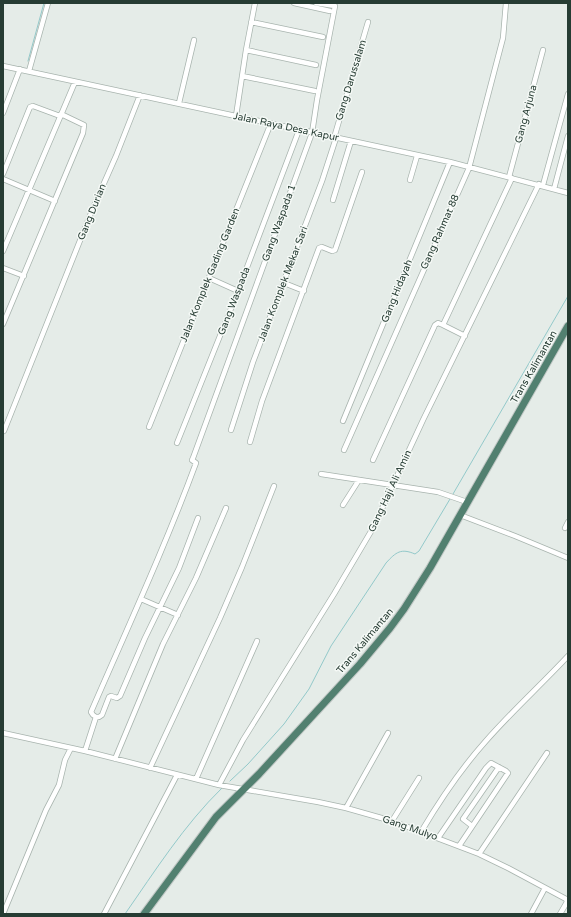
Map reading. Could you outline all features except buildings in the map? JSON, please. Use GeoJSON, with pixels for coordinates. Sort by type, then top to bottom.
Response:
{"type":"FeatureCollection","features":[{"type":"Feature","properties":{"kind":"highway","name":"Trans Kalimantan"},"geometry":{"type":"LineString","coordinates":[[144,914],[212,823],[259,774],[382,639],[404,609],[531,393],[568,326]]}},
{"type":"Feature","properties":{"kind":"street"},"geometry":{"type":"LineString","coordinates":[[29,71],[48,3]]}},
{"type":"Feature","properties":{"kind":"street"},"geometry":{"type":"LineString","coordinates":[[236,116],[255,3]]}},
{"type":"Feature","properties":{"kind":"street"},"geometry":{"type":"LineString","coordinates":[[294,3],[330,11]]}},
{"type":"Feature","properties":{"kind":"street","name":"Gang Waspada 1"},"geometry":{"type":"LineString","coordinates":[[141,599],[192,475],[196,462],[192,460],[312,133],[335,6],[316,3]]}},
{"type":"Feature","properties":{"kind":"street","name":"Gang Rahmat 88"},"geometry":{"type":"LineString","coordinates":[[344,450],[469,168],[498,57],[506,3]]}},
{"type":"Feature","properties":{"kind":"street"},"geometry":{"type":"LineString","coordinates":[[251,22],[322,37]]}},
{"type":"Feature","properties":{"kind":"street","name":"Gang Darussalam"},"geometry":{"type":"LineString","coordinates":[[335,138],[368,22]]}},
{"type":"Feature","properties":{"kind":"street"},"geometry":{"type":"LineString","coordinates":[[179,103],[194,40]]}},
{"type":"Feature","properties":{"kind":"street"},"geometry":{"type":"LineString","coordinates":[[246,50],[316,65]]}},
{"type":"Feature","properties":{"kind":"street","name":"Gang Arjuna"},"geometry":{"type":"LineString","coordinates":[[443,325],[510,178],[543,50]]}},
{"type":"Feature","properties":{"kind":"street","name":"Jalan Raya Desa Kapur"},"geometry":{"type":"LineString","coordinates":[[3,66],[450,162],[568,193]]}},
{"type":"Feature","properties":{"kind":"street"},"geometry":{"type":"LineString","coordinates":[[3,112],[20,69]]}},
{"type":"Feature","properties":{"kind":"street"},"geometry":{"type":"LineString","coordinates":[[242,76],[315,91]]}},
{"type":"Feature","properties":{"kind":"street"},"geometry":{"type":"LineString","coordinates":[[3,250],[75,82]]}},
{"type":"Feature","properties":{"kind":"street","name":"Gang Haji Ali Amin"},"geometry":{"type":"LineString","coordinates":[[220,785],[243,740],[364,545],[394,485],[423,420],[541,185],[568,94]]}},
{"type":"Feature","properties":{"kind":"street","name":"Gang Durian"},"geometry":{"type":"LineString","coordinates":[[3,430],[4,431],[140,95]]}},
{"type":"Feature","properties":{"kind":"street"},"geometry":{"type":"LineString","coordinates":[[3,174],[30,107],[33,106],[60,115],[83,124],[85,127],[3,324]]}},
{"type":"Feature","properties":{"kind":"street","name":"Jalan Komplek Gading Garden"},"geometry":{"type":"LineString","coordinates":[[149,427],[271,123]]}},
{"type":"Feature","properties":{"kind":"street","name":"Gang Waspada"},"geometry":{"type":"LineString","coordinates":[[177,443],[238,291],[298,130]]}},
{"type":"Feature","properties":{"kind":"street"},"geometry":{"type":"LineString","coordinates":[[554,189],[568,136]]}},
{"type":"Feature","properties":{"kind":"street","name":"Jalan Komplek Mekar Sari"},"geometry":{"type":"LineString","coordinates":[[231,430],[253,362],[322,182],[335,138]]}},
{"type":"Feature","properties":{"kind":"street"},"geometry":{"type":"LineString","coordinates":[[333,200],[352,141]]}},
{"type":"Feature","properties":{"kind":"street"},"geometry":{"type":"LineString","coordinates":[[410,180],[417,156]]}},
{"type":"Feature","properties":{"kind":"street","name":"Gang Hidayah"},"geometry":{"type":"LineString","coordinates":[[344,421],[450,162]]}},
{"type":"Feature","properties":{"kind":"street"},"geometry":{"type":"LineString","coordinates":[[250,442],[262,402],[319,248],[322,247],[332,251],[334,250],[362,172]]}},
{"type":"Feature","properties":{"kind":"street"},"geometry":{"type":"LineString","coordinates":[[3,179],[55,202]]}},
{"type":"Feature","properties":{"kind":"street"},"geometry":{"type":"LineString","coordinates":[[3,268],[24,276]]}},
{"type":"Feature","properties":{"kind":"street"},"geometry":{"type":"LineString","coordinates":[[209,278],[238,291]]}},
{"type":"Feature","properties":{"kind":"street"},"geometry":{"type":"LineString","coordinates":[[284,283],[304,291]]}},
{"type":"Feature","properties":{"kind":"street"},"geometry":{"type":"LineString","coordinates":[[373,460],[435,325],[438,323],[465,336]]}},
{"type":"Feature","properties":{"kind":"street"},"geometry":{"type":"LineString","coordinates":[[321,474],[438,492],[467,502]]}},
{"type":"Feature","properties":{"kind":"street"},"geometry":{"type":"LineString","coordinates":[[343,505],[359,480]]}},
{"type":"Feature","properties":{"kind":"street"},"geometry":{"type":"LineString","coordinates":[[150,768],[226,603],[274,486]]}},
{"type":"Feature","properties":{"kind":"street"},"geometry":{"type":"LineString","coordinates":[[115,759],[163,644],[196,578],[226,508]]}},
{"type":"Feature","properties":{"kind":"street"},"geometry":{"type":"LineString","coordinates":[[460,515],[568,558]]}},
{"type":"Feature","properties":{"kind":"street"},"geometry":{"type":"LineString","coordinates":[[96,717],[102,715],[109,697],[111,696],[118,698],[120,696],[159,607],[179,568],[198,518]]}},
{"type":"Feature","properties":{"kind":"street"},"geometry":{"type":"LineString","coordinates":[[565,528],[568,522]]}},
{"type":"Feature","properties":{"kind":"street"},"geometry":{"type":"LineString","coordinates":[[96,717],[92,715],[91,712],[141,599],[178,615]]}},
{"type":"Feature","properties":{"kind":"street"},"geometry":{"type":"LineString","coordinates":[[196,779],[257,641]]}},
{"type":"Feature","properties":{"kind":"street"},"geometry":{"type":"LineString","coordinates":[[421,832],[442,797],[485,742],[568,656]]}},
{"type":"Feature","properties":{"kind":"street"},"geometry":{"type":"LineString","coordinates":[[85,751],[96,717]]}},
{"type":"Feature","properties":{"kind":"street","name":"Gang Mulyo"},"geometry":{"type":"LineString","coordinates":[[3,733],[85,751],[220,785],[346,808],[392,821],[479,854],[566,899],[567,902],[560,914]]}},
{"type":"Feature","properties":{"kind":"street"},"geometry":{"type":"LineString","coordinates":[[346,808],[388,733]]}},
{"type":"Feature","properties":{"kind":"street"},"geometry":{"type":"LineString","coordinates":[[3,914],[46,810],[59,785],[65,760],[71,748]]}},
{"type":"Feature","properties":{"kind":"street"},"geometry":{"type":"LineString","coordinates":[[479,854],[547,752]]}},
{"type":"Feature","properties":{"kind":"street"},"geometry":{"type":"LineString","coordinates":[[438,838],[490,763],[492,763],[508,773],[458,846]]}},
{"type":"Feature","properties":{"kind":"street"},"geometry":{"type":"LineString","coordinates":[[472,826],[463,819],[499,767]]}},
{"type":"Feature","properties":{"kind":"street"},"geometry":{"type":"LineString","coordinates":[[104,914],[177,775]]}},
{"type":"Feature","properties":{"kind":"street"},"geometry":{"type":"LineString","coordinates":[[392,821],[419,778]]}},
{"type":"Feature","properties":{"kind":"street"},"geometry":{"type":"LineString","coordinates":[[531,914],[545,888]]}},
{"type":"Feature","properties":{"kind":"waterway"},"geometry":{"type":"LineString","coordinates":[[28,61],[44,3]]}},
{"type":"Feature","properties":{"kind":"waterway"},"geometry":{"type":"LineString","coordinates":[[453,494],[568,296]]}},
{"type":"Feature","properties":{"kind":"waterway"},"geometry":{"type":"LineString","coordinates":[[230,781],[248,764],[284,724],[309,689],[331,646],[386,563],[399,552],[406,551],[415,554],[419,551],[450,499]]}},
{"type":"Feature","properties":{"kind":"waterway"},"geometry":{"type":"LineString","coordinates":[[125,914],[195,817],[222,788]]}}]}
